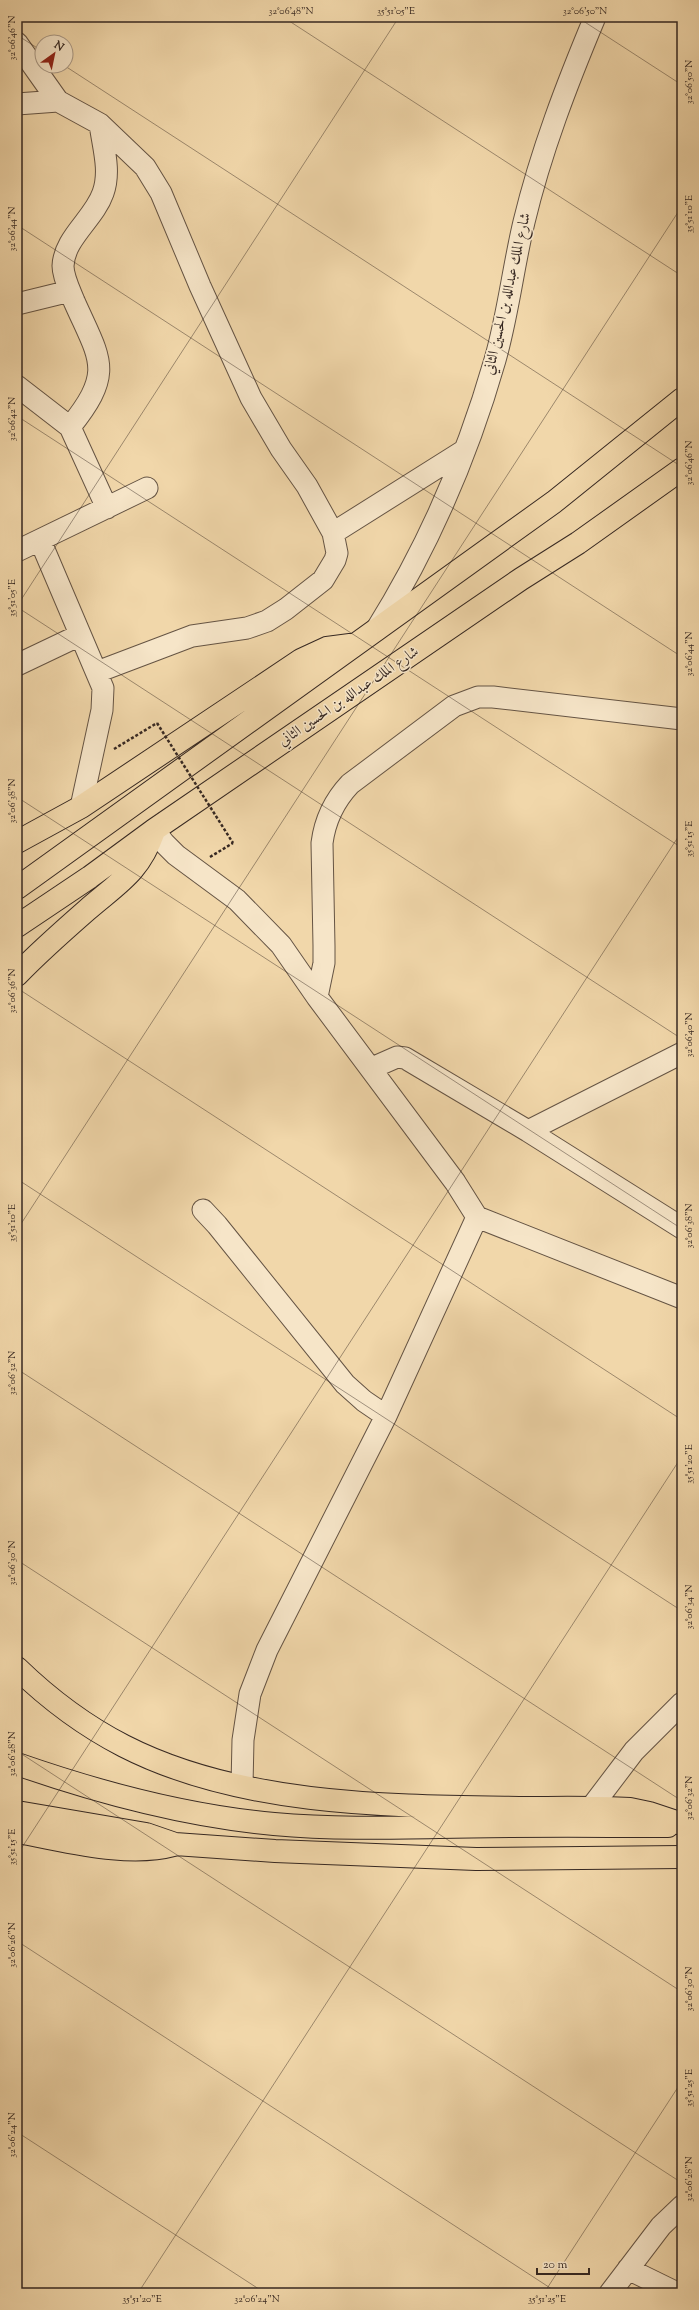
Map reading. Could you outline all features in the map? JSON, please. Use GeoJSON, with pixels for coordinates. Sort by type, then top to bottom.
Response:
{"type":"FeatureCollection","features":[{"type":"Feature","properties":{"kind":"highway","name":"شارع الملك عبدالله بن الحسين الثاني"},"geometry":{"type":"LineString","coordinates":[[17,888],[554,502],[682,399]]}},
{"type":"Feature","properties":{"kind":"highway","name":"شارع الملك عبدالله بن الحسين الثاني"},"geometry":{"type":"LineString","coordinates":[[17,926],[90,877],[154,830],[514,584],[578,543],[682,469]]}},
{"type":"Feature","properties":{"kind":"highway"},"geometry":{"type":"LineString","coordinates":[[17,842],[81,807],[301,660],[327,648],[355,645]]}},
{"type":"Feature","properties":{"kind":"highway"},"geometry":{"type":"LineString","coordinates":[[17,975],[56,937],[130,874],[145,853],[154,830]]}},
{"type":"Feature","properties":{"kind":"highway"},"geometry":{"type":"LineString","coordinates":[[17,1668],[69,1712],[124,1746],[153,1760],[242,1786],[325,1799],[385,1804],[630,1809],[649,1813],[682,1825]]}},
{"type":"Feature","properties":{"kind":"highway"},"geometry":{"type":"LineString","coordinates":[[17,1764],[68,1782],[128,1798],[190,1812],[273,1824],[356,1829],[682,1825]]}},
{"type":"Feature","properties":{"kind":"highway"},"geometry":{"type":"LineString","coordinates":[[17,1812],[141,1833],[175,1844],[291,1852],[445,1858],[680,1858]]}},
{"type":"Feature","properties":{"kind":"highway"},"geometry":{"type":"LineString","coordinates":[[17,1832],[133,1850],[154,1849],[175,1844]]}},
{"type":"Feature","properties":{"kind":"street","name":"شارع الملك عبدالله بن الحسين الثاني"},"geometry":{"type":"LineString","coordinates":[[376,630],[416,561],[465,450],[500,341],[524,222],[536,176],[562,96],[595,17]]}},
{"type":"Feature","properties":{"kind":"street"},"geometry":{"type":"LineString","coordinates":[[17,43],[58,101],[100,124],[145,167],[161,193],[200,286],[251,398],[281,449],[307,486],[333,533],[337,553],[329,572],[323,580],[286,609],[267,621],[247,628],[192,636],[97,672]]}},
{"type":"Feature","properties":{"kind":"street"},"geometry":{"type":"LineString","coordinates":[[17,104],[58,101]]}},
{"type":"Feature","properties":{"kind":"street"},"geometry":{"type":"LineString","coordinates":[[70,427],[89,403],[97,388],[100,369],[97,354],[70,291],[63,269],[64,258],[68,247],[103,195],[106,181],[100,124]]}},
{"type":"Feature","properties":{"kind":"street"},"geometry":{"type":"LineString","coordinates":[[17,304],[70,291]]}},
{"type":"Feature","properties":{"kind":"street"},"geometry":{"type":"LineString","coordinates":[[17,386],[70,427],[107,508]]}},
{"type":"Feature","properties":{"kind":"street"},"geometry":{"type":"LineString","coordinates":[[333,533],[465,450]]}},
{"type":"Feature","properties":{"kind":"street"},"geometry":{"type":"LineString","coordinates":[[17,551],[147,488]]}},
{"type":"Feature","properties":{"kind":"street"},"geometry":{"type":"LineString","coordinates":[[40,540],[103,688],[102,710],[81,807]]}},
{"type":"Feature","properties":{"kind":"street"},"geometry":{"type":"LineString","coordinates":[[17,664],[80,635]]}},
{"type":"Feature","properties":{"kind":"street"},"geometry":{"type":"LineString","coordinates":[[317,997],[324,963],[323,832],[338,797],[350,784],[454,706],[478,697],[493,697],[682,719]]}},
{"type":"Feature","properties":{"kind":"street"},"geometry":{"type":"LineString","coordinates":[[154,830],[176,855],[237,900],[267,929],[294,961],[317,997],[372,1068],[455,1182],[477,1217],[682,1298]]}},
{"type":"Feature","properties":{"kind":"street"},"geometry":{"type":"LineString","coordinates":[[528,1131],[682,1053]]}},
{"type":"Feature","properties":{"kind":"street"},"geometry":{"type":"LineString","coordinates":[[372,1068],[398,1057],[405,1058],[528,1131],[682,1228]]}},
{"type":"Feature","properties":{"kind":"street"},"geometry":{"type":"LineString","coordinates":[[202,1210],[217,1225],[345,1384],[364,1401],[386,1416]]}},
{"type":"Feature","properties":{"kind":"street"},"geometry":{"type":"LineString","coordinates":[[242,1786],[243,1740],[250,1694],[267,1650],[386,1416],[477,1217]]}},
{"type":"Feature","properties":{"kind":"street"},"geometry":{"type":"LineString","coordinates":[[590,1808],[634,1751],[682,1703]]}},
{"type":"Feature","properties":{"kind":"street"},"geometry":{"type":"LineString","coordinates":[[610,2293],[661,2226],[682,2206]]}},
{"type":"Feature","properties":{"kind":"street"},"geometry":{"type":"LineString","coordinates":[[628,2269],[677,2293]]}},
{"type":"Feature","properties":{"kind":"path"},"geometry":{"type":"LineString","coordinates":[[126,742],[157,723],[232,843],[214,854]]}}]}
